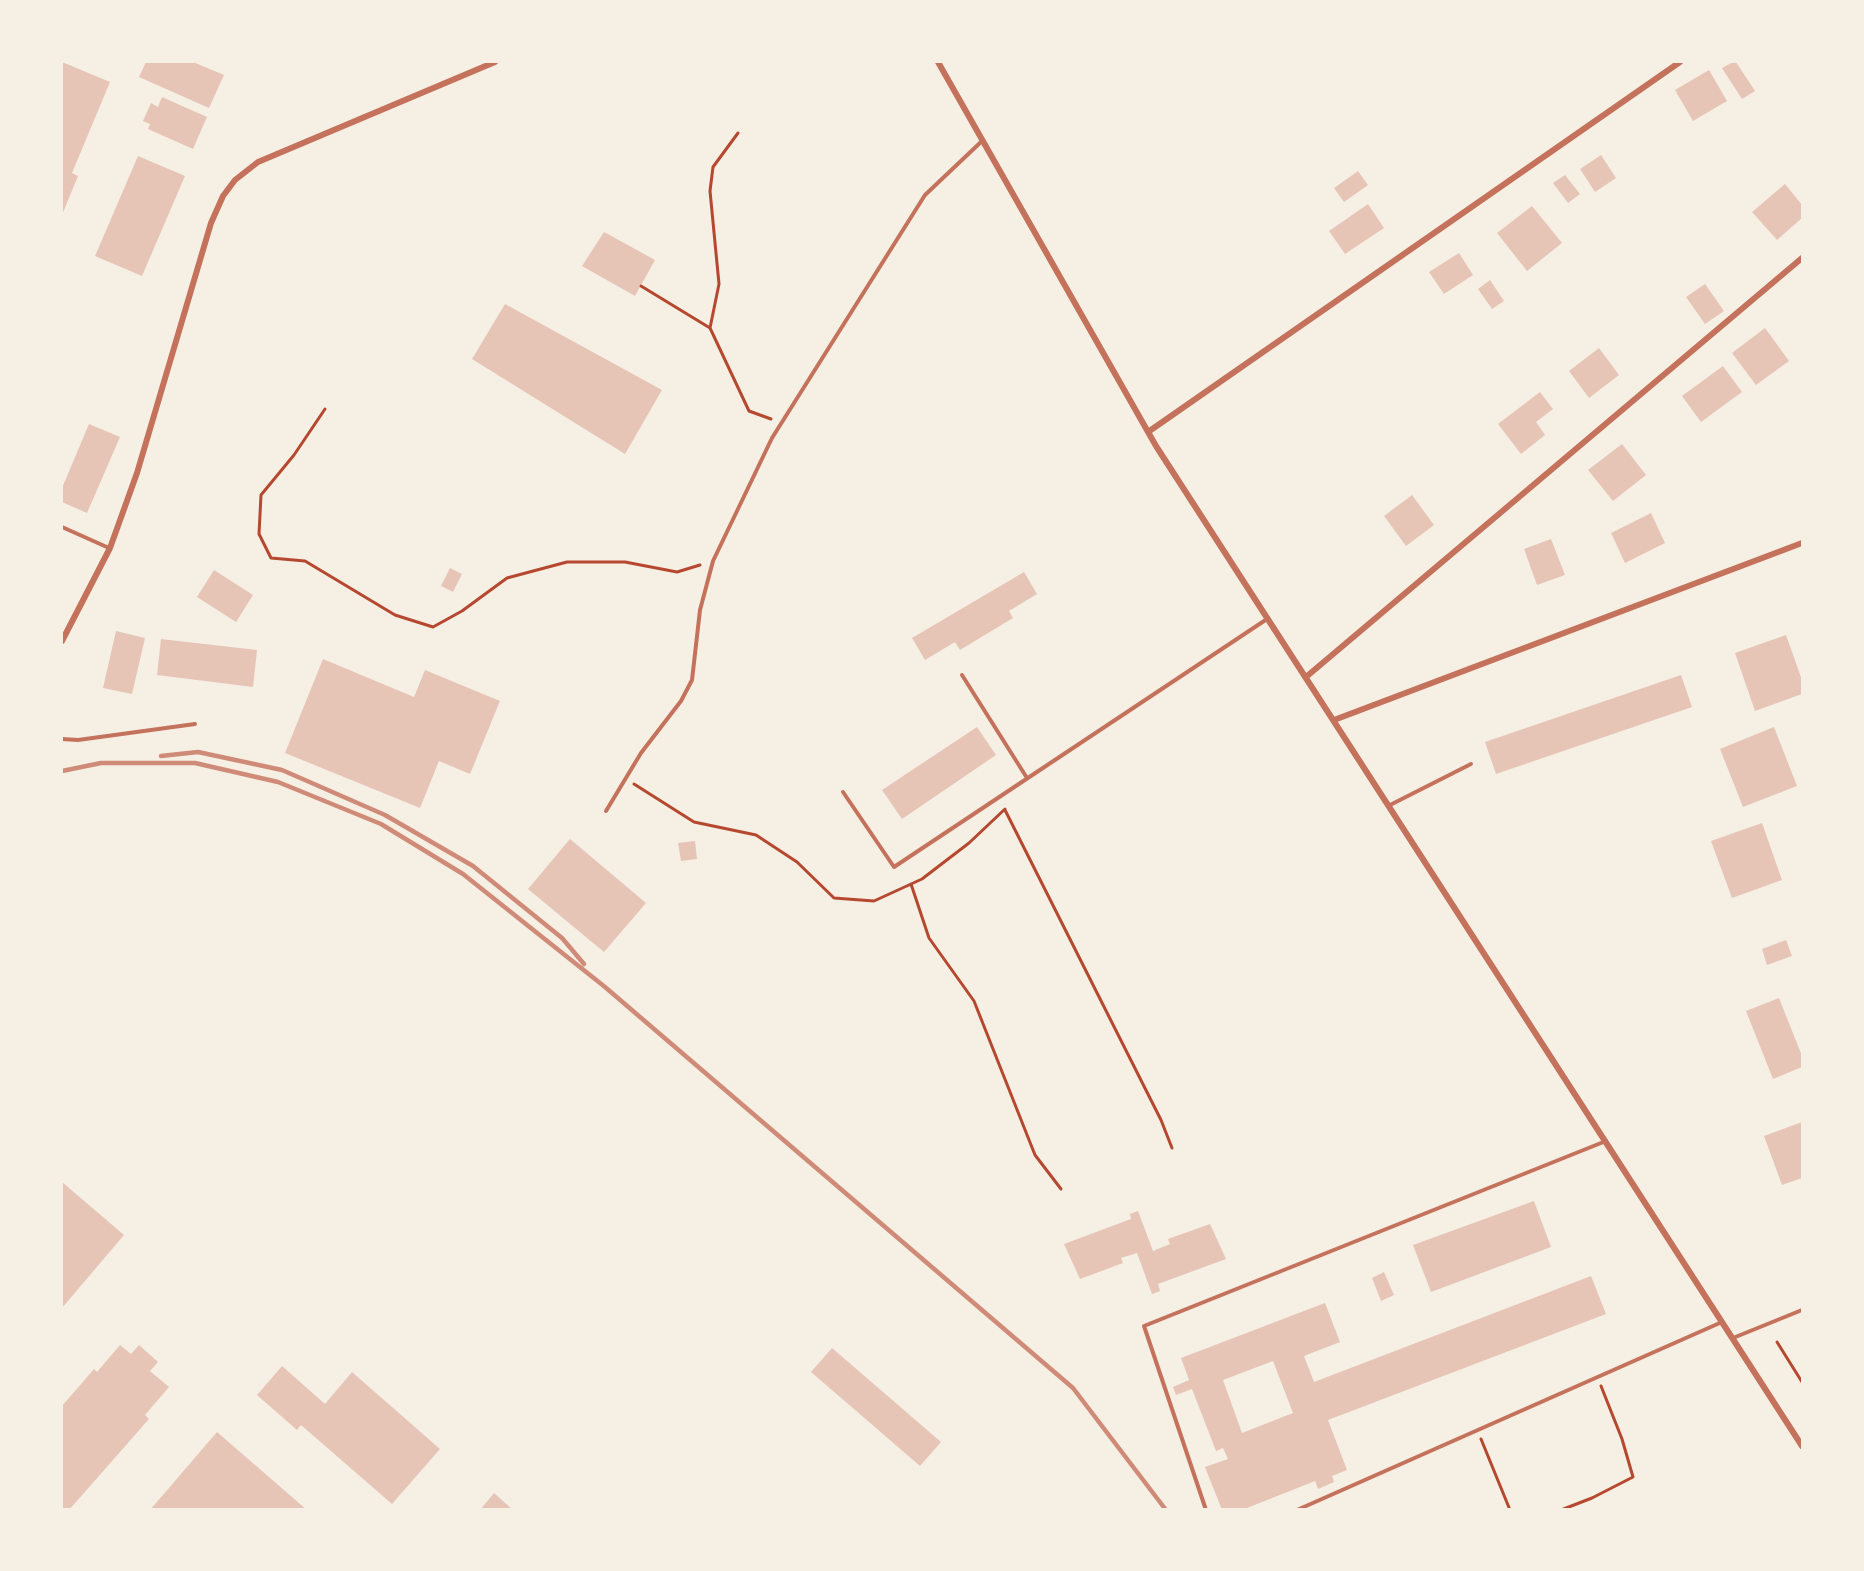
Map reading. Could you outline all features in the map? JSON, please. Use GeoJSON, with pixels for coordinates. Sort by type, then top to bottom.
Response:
{"type":"FeatureCollection","features":[{"type":"Feature","properties":{"kind":"street"},"geometry":{"type":"LineString","coordinates":[[62,641],[110,548],[137,473],[211,223],[223,196],[235,180],[258,162],[495,62]]}},
{"type":"Feature","properties":{"kind":"street"},"geometry":{"type":"LineString","coordinates":[[938,62],[1148,432],[1803,1446]]}},
{"type":"Feature","properties":{"kind":"street"},"geometry":{"type":"LineString","coordinates":[[1148,432],[1680,62]]}},
{"type":"Feature","properties":{"kind":"street"},"geometry":{"type":"LineString","coordinates":[[1306,677],[1803,258]]}},
{"type":"Feature","properties":{"kind":"street"},"geometry":{"type":"LineString","coordinates":[[1334,720],[1803,543]]}},
{"type":"Feature","properties":{"kind":"lane"},"geometry":{"type":"LineString","coordinates":[[606,811],[641,753],[681,701],[692,680],[700,610],[713,561],[781,423],[925,195],[982,141]]}},
{"type":"Feature","properties":{"kind":"lane"},"geometry":{"type":"LineString","coordinates":[[62,527],[110,548]]}},
{"type":"Feature","properties":{"kind":"lane"},"geometry":{"type":"LineString","coordinates":[[843,792],[894,867],[1268,618]]}},
{"type":"Feature","properties":{"kind":"lane"},"geometry":{"type":"LineString","coordinates":[[962,675],[1027,778]]}},
{"type":"Feature","properties":{"kind":"lane"},"geometry":{"type":"LineString","coordinates":[[62,739],[78,740],[195,724]]}},
{"type":"Feature","properties":{"kind":"lane"},"geometry":{"type":"LineString","coordinates":[[1390,806],[1471,764]]}},
{"type":"Feature","properties":{"kind":"lane"},"geometry":{"type":"LineString","coordinates":[[1206,1509],[1144,1326],[1606,1141]]}},
{"type":"Feature","properties":{"kind":"lane"},"geometry":{"type":"LineString","coordinates":[[1733,1338],[1803,1310]]}},
{"type":"Feature","properties":{"kind":"lane"},"geometry":{"type":"LineString","coordinates":[[1297,1509],[1722,1322]]}},
{"type":"Feature","properties":{"kind":"path"},"geometry":{"type":"LineString","coordinates":[[710,328],[719,284],[710,191],[713,167],[738,133]]}},
{"type":"Feature","properties":{"kind":"path"},"geometry":{"type":"LineString","coordinates":[[641,286],[710,328],[749,411],[781,423]]}},
{"type":"Feature","properties":{"kind":"path"},"geometry":{"type":"LineString","coordinates":[[325,409],[294,455],[261,495],[259,534],[271,558],[304,561],[395,615],[433,627],[462,611],[507,578],[567,562],[625,562],[677,572],[713,561]]}},
{"type":"Feature","properties":{"kind":"path"},"geometry":{"type":"LineString","coordinates":[[626,778],[694,822],[756,836],[797,862],[834,898],[874,901],[922,879],[969,843],[1005,809]]}},
{"type":"Feature","properties":{"kind":"path"},"geometry":{"type":"LineString","coordinates":[[999,797],[1161,1119],[1172,1148]]}},
{"type":"Feature","properties":{"kind":"path"},"geometry":{"type":"LineString","coordinates":[[911,884],[929,938],[974,1001],[1035,1155],[1061,1189]]}},
{"type":"Feature","properties":{"kind":"path"},"geometry":{"type":"LineString","coordinates":[[1777,1342],[1803,1382]]}},
{"type":"Feature","properties":{"kind":"path"},"geometry":{"type":"LineString","coordinates":[[1562,1509],[1592,1498],[1633,1477],[1622,1439],[1598,1377]]}},
{"type":"Feature","properties":{"kind":"path"},"geometry":{"type":"LineString","coordinates":[[1477,1430],[1510,1509]]}},
{"type":"Feature","properties":{"kind":"building"},"geometry":{"type":"Polygon","coordinates":[[[62,62],[110,82],[72,173],[78,176],[62,215],[62,62]]]}},
{"type":"Feature","properties":{"kind":"building"},"geometry":{"type":"Polygon","coordinates":[[[146,62],[193,62],[224,75],[209,108],[139,77],[146,62]]]}},
{"type":"Feature","properties":{"kind":"building"},"geometry":{"type":"Polygon","coordinates":[[[1736,62],[1755,91],[1742,99],[1722,68],[1736,62]]]}},
{"type":"Feature","properties":{"kind":"building"},"geometry":{"type":"Polygon","coordinates":[[[1709,70],[1727,101],[1693,121],[1675,90],[1709,70]]]}},
{"type":"Feature","properties":{"kind":"building"},"geometry":{"type":"Polygon","coordinates":[[[162,97],[207,117],[193,149],[148,129],[150,124],[143,121],[151,103],[158,107],[162,97]]]}},
{"type":"Feature","properties":{"kind":"building"},"geometry":{"type":"Polygon","coordinates":[[[1601,155],[1616,178],[1595,192],[1580,169],[1601,155]]]}},
{"type":"Feature","properties":{"kind":"building"},"geometry":{"type":"Polygon","coordinates":[[[138,156],[185,176],[142,276],[95,256],[138,156]]]}},
{"type":"Feature","properties":{"kind":"building"},"geometry":{"type":"Polygon","coordinates":[[[1358,171],[1368,185],[1344,202],[1334,188],[1358,171]]]}},
{"type":"Feature","properties":{"kind":"building"},"geometry":{"type":"Polygon","coordinates":[[[1565,175],[1580,194],[1568,203],[1553,183],[1565,175]]]}},
{"type":"Feature","properties":{"kind":"building"},"geometry":{"type":"Polygon","coordinates":[[[1785,184],[1802,205],[1802,218],[1777,240],[1752,212],[1785,184]]]}},
{"type":"Feature","properties":{"kind":"building"},"geometry":{"type":"Polygon","coordinates":[[[1368,204],[1384,228],[1345,254],[1329,231],[1368,204]]]}},
{"type":"Feature","properties":{"kind":"building"},"geometry":{"type":"Polygon","coordinates":[[[1532,206],[1562,243],[1527,271],[1497,233],[1532,206]]]}},
{"type":"Feature","properties":{"kind":"building"},"geometry":{"type":"Polygon","coordinates":[[[604,232],[655,260],[635,296],[582,266],[604,232]]]}},
{"type":"Feature","properties":{"kind":"building"},"geometry":{"type":"Polygon","coordinates":[[[1459,253],[1473,275],[1444,294],[1429,272],[1459,253]]]}},
{"type":"Feature","properties":{"kind":"building"},"geometry":{"type":"Polygon","coordinates":[[[1490,280],[1504,301],[1492,309],[1478,289],[1490,280]]]}},
{"type":"Feature","properties":{"kind":"building"},"geometry":{"type":"Polygon","coordinates":[[[1705,284],[1724,311],[1705,324],[1686,297],[1705,284]]]}},
{"type":"Feature","properties":{"kind":"building"},"geometry":{"type":"Polygon","coordinates":[[[505,304],[662,390],[625,454],[472,359],[505,304]]]}},
{"type":"Feature","properties":{"kind":"building"},"geometry":{"type":"Polygon","coordinates":[[[1765,328],[1789,361],[1756,385],[1732,353],[1765,328]]]}},
{"type":"Feature","properties":{"kind":"building"},"geometry":{"type":"Polygon","coordinates":[[[1599,348],[1619,375],[1589,398],[1569,371],[1599,348]]]}},
{"type":"Feature","properties":{"kind":"building"},"geometry":{"type":"Polygon","coordinates":[[[1723,366],[1742,392],[1701,422],[1682,396],[1723,366]]]}},
{"type":"Feature","properties":{"kind":"building"},"geometry":{"type":"Polygon","coordinates":[[[1540,392],[1553,409],[1536,422],[1545,435],[1521,454],[1498,424],[1540,392]]]}},
{"type":"Feature","properties":{"kind":"building"},"geometry":{"type":"Polygon","coordinates":[[[89,424],[120,437],[87,513],[62,502],[62,488],[89,424]]]}},
{"type":"Feature","properties":{"kind":"building"},"geometry":{"type":"Polygon","coordinates":[[[1622,444],[1646,475],[1613,501],[1588,470],[1622,444]]]}},
{"type":"Feature","properties":{"kind":"building"},"geometry":{"type":"Polygon","coordinates":[[[1412,495],[1434,525],[1406,546],[1384,516],[1412,495]]]}},
{"type":"Feature","properties":{"kind":"building"},"geometry":{"type":"Polygon","coordinates":[[[1651,513],[1665,543],[1625,563],[1611,533],[1651,513]]]}},
{"type":"Feature","properties":{"kind":"building"},"geometry":{"type":"Polygon","coordinates":[[[1551,539],[1565,575],[1537,585],[1524,549],[1551,539]]]}},
{"type":"Feature","properties":{"kind":"building"},"geometry":{"type":"Polygon","coordinates":[[[450,568],[462,574],[453,592],[441,586],[450,568]]]}},
{"type":"Feature","properties":{"kind":"building"},"geometry":{"type":"Polygon","coordinates":[[[214,570],[253,595],[236,622],[197,597],[214,570]]]}},
{"type":"Feature","properties":{"kind":"building"},"geometry":{"type":"Polygon","coordinates":[[[1024,572],[1037,594],[1009,611],[1013,618],[960,650],[955,642],[925,660],[912,638],[1024,572]]]}},
{"type":"Feature","properties":{"kind":"building"},"geometry":{"type":"Polygon","coordinates":[[[116,631],[145,638],[132,694],[103,688],[116,631]]]}},
{"type":"Feature","properties":{"kind":"building"},"geometry":{"type":"Polygon","coordinates":[[[1786,635],[1802,680],[1802,694],[1755,711],[1735,653],[1786,635]]]}},
{"type":"Feature","properties":{"kind":"building"},"geometry":{"type":"Polygon","coordinates":[[[161,639],[257,650],[253,687],[157,675],[161,639]]]}},
{"type":"Feature","properties":{"kind":"building"},"geometry":{"type":"Polygon","coordinates":[[[323,659],[414,697],[425,670],[500,701],[470,774],[439,761],[420,808],[285,753],[323,659]]]}},
{"type":"Feature","properties":{"kind":"building"},"geometry":{"type":"Polygon","coordinates":[[[1681,675],[1692,707],[1496,774],[1485,742],[1681,675]]]}},
{"type":"Feature","properties":{"kind":"building"},"geometry":{"type":"Polygon","coordinates":[[[977,727],[996,755],[902,819],[882,790],[977,727]]]}},
{"type":"Feature","properties":{"kind":"building"},"geometry":{"type":"Polygon","coordinates":[[[1774,727],[1797,786],[1743,807],[1720,749],[1774,727]]]}},
{"type":"Feature","properties":{"kind":"building"},"geometry":{"type":"Polygon","coordinates":[[[1762,823],[1782,880],[1732,898],[1711,841],[1762,823]]]}},
{"type":"Feature","properties":{"kind":"building"},"geometry":{"type":"Polygon","coordinates":[[[570,839],[646,903],[604,952],[528,889],[570,839]]]}},
{"type":"Feature","properties":{"kind":"building"},"geometry":{"type":"Polygon","coordinates":[[[695,841],[697,859],[681,861],[678,843],[695,841]]]}},
{"type":"Feature","properties":{"kind":"building"},"geometry":{"type":"Polygon","coordinates":[[[1786,940],[1792,956],[1767,965],[1762,949],[1786,940]]]}},
{"type":"Feature","properties":{"kind":"building"},"geometry":{"type":"Polygon","coordinates":[[[1779,998],[1802,1056],[1802,1067],[1773,1079],[1746,1011],[1779,998]]]}},
{"type":"Feature","properties":{"kind":"building"},"geometry":{"type":"Polygon","coordinates":[[[1802,1122],[1802,1178],[1782,1185],[1764,1136],[1802,1122]]]}},
{"type":"Feature","properties":{"kind":"building"},"geometry":{"type":"Polygon","coordinates":[[[62,1182],[124,1235],[62,1308],[62,1182]]]}},
{"type":"Feature","properties":{"kind":"building"},"geometry":{"type":"Polygon","coordinates":[[[1534,1201],[1551,1247],[1431,1292],[1413,1245],[1534,1201]]]}},
{"type":"Feature","properties":{"kind":"building"},"geometry":{"type":"Polygon","coordinates":[[[1138,1211],[1153,1251],[1170,1244],[1168,1239],[1210,1224],[1226,1259],[1158,1284],[1160,1291],[1152,1294],[1137,1253],[1121,1258],[1123,1263],[1080,1279],[1064,1244],[1131,1219],[1130,1214],[1138,1211]]]}},
{"type":"Feature","properties":{"kind":"building"},"geometry":{"type":"Polygon","coordinates":[[[1384,1272],[1394,1295],[1381,1301],[1372,1278],[1384,1272]]]}},
{"type":"Feature","properties":{"kind":"building"},"geometry":{"type":"Polygon","coordinates":[[[1591,1276],[1606,1314],[1328,1420],[1347,1470],[1332,1476],[1334,1482],[1318,1489],[1315,1481],[1242,1510],[1222,1510],[1205,1467],[1228,1459],[1223,1448],[1216,1451],[1192,1389],[1176,1395],[1173,1387],[1189,1380],[1181,1358],[1325,1303],[1340,1342],[1304,1356],[1314,1382],[1591,1276]],[[1273,1361],[1223,1380],[1242,1433],[1293,1413],[1273,1361]]]}},
{"type":"Feature","properties":{"kind":"building"},"geometry":{"type":"Polygon","coordinates":[[[120,1345],[131,1354],[139,1345],[158,1362],[150,1371],[169,1387],[145,1415],[149,1419],[69,1510],[62,1510],[62,1406],[94,1369],[97,1372],[120,1345]]]}},
{"type":"Feature","properties":{"kind":"building"},"geometry":{"type":"Polygon","coordinates":[[[832,1348],[941,1442],[920,1466],[811,1372],[832,1348]]]}},
{"type":"Feature","properties":{"kind":"building"},"geometry":{"type":"Polygon","coordinates":[[[282,1366],[325,1404],[352,1372],[440,1449],[392,1504],[301,1425],[297,1430],[257,1395],[282,1366]]]}},
{"type":"Feature","properties":{"kind":"building"},"geometry":{"type":"Polygon","coordinates":[[[217,1432],[307,1510],[150,1510],[217,1432]]]}},
{"type":"Feature","properties":{"kind":"building"},"geometry":{"type":"Polygon","coordinates":[[[494,1493],[513,1510],[480,1510],[494,1493]]]}},
{"type":"Feature","properties":{"kind":"railway"},"geometry":{"type":"LineString","coordinates":[[161,756],[198,752],[282,770],[385,815],[473,866],[562,938],[584,964]]}},
{"type":"Feature","properties":{"kind":"railway"},"geometry":{"type":"LineString","coordinates":[[62,771],[101,763],[195,763],[278,782],[381,824],[463,874],[605,987],[1073,1388],[1166,1510]]}}]}
